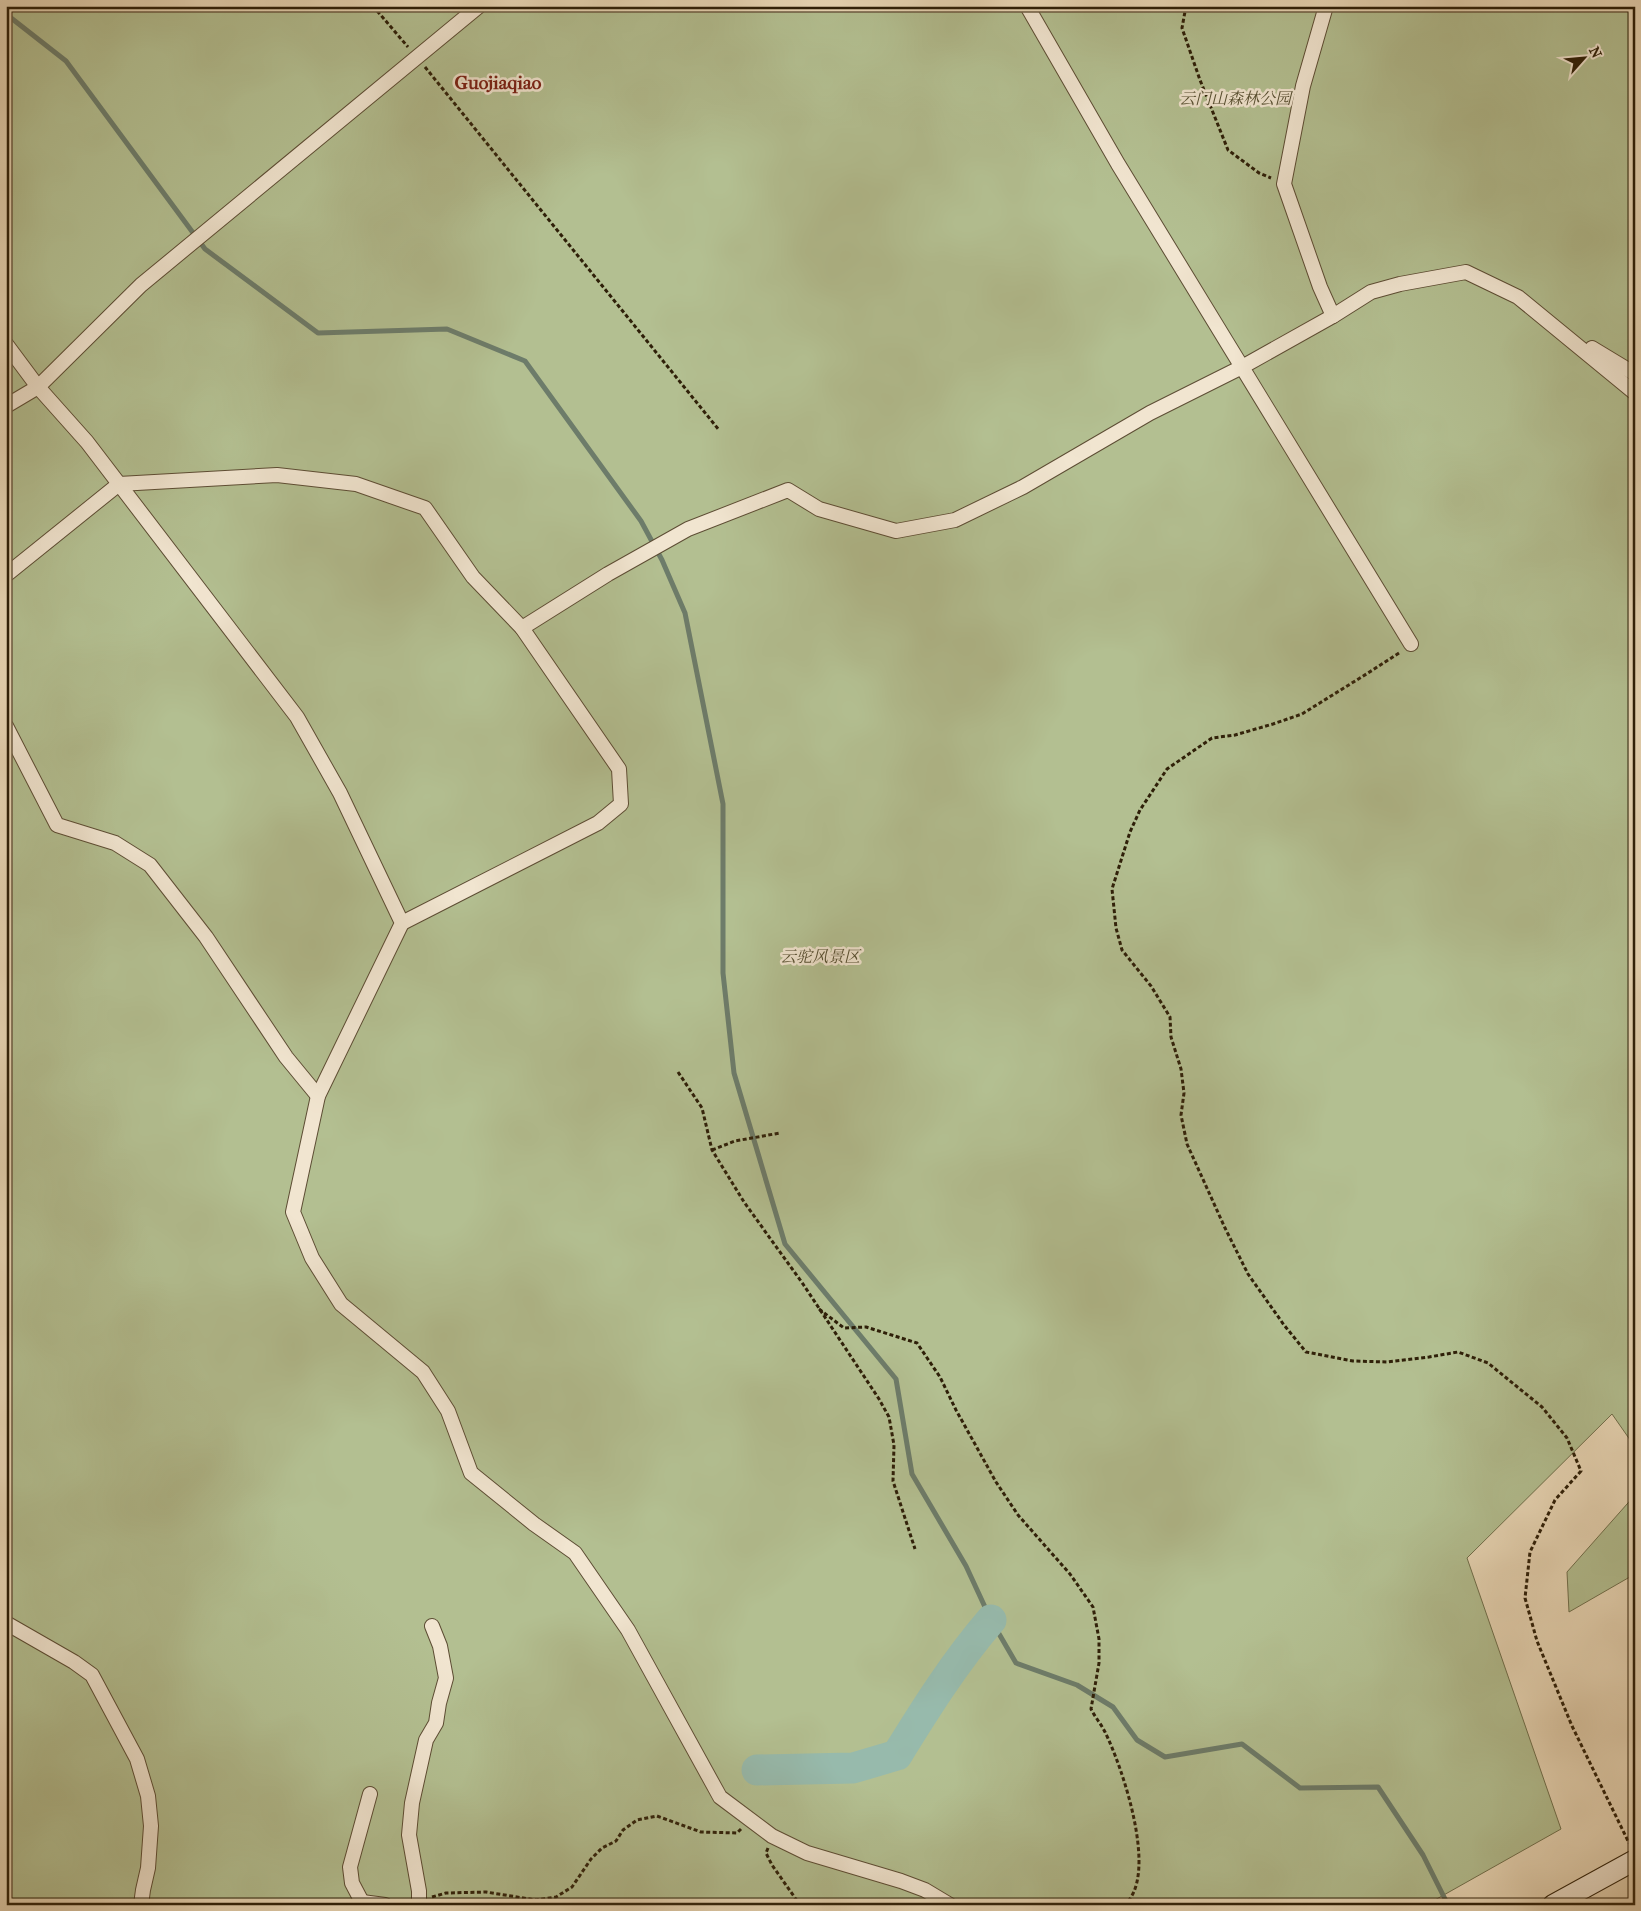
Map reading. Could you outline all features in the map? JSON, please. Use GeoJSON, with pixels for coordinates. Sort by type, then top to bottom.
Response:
{"type":"FeatureCollection","features":[{"type":"Feature","properties":{"kind":"main road"},"geometry":{"type":"LineString","coordinates":[[1552,1905],[1633,1853]]}},
{"type":"Feature","properties":{"kind":"street"},"geometry":{"type":"LineString","coordinates":[[6,406],[38,387],[141,285],[416,56],[479,6]]}},
{"type":"Feature","properties":{"kind":"street"},"geometry":{"type":"LineString","coordinates":[[1027,6],[1118,164],[1410,644]]}},
{"type":"Feature","properties":{"kind":"street"},"geometry":{"type":"LineString","coordinates":[[1326,6],[1303,86],[1284,184],[1320,287],[1333,316]]}},
{"type":"Feature","properties":{"kind":"street"},"geometry":{"type":"LineString","coordinates":[[522,628],[608,574],[688,529],[788,490],[819,509],[896,531],[955,520],[1023,487],[1150,413],[1242,367],[1333,316],[1371,292],[1400,284],[1466,272],[1518,297],[1635,393]]}},
{"type":"Feature","properties":{"kind":"street"},"geometry":{"type":"LineString","coordinates":[[1559,329],[1635,374]]}},
{"type":"Feature","properties":{"kind":"street"},"geometry":{"type":"LineString","coordinates":[[6,344],[38,387],[87,442],[297,718],[340,793],[402,923]]}},
{"type":"Feature","properties":{"kind":"street"},"geometry":{"type":"LineString","coordinates":[[6,575],[119,484],[277,475],[356,484],[425,508],[473,577],[522,628],[619,770],[621,804],[598,823],[402,923],[318,1096],[293,1212],[312,1258],[341,1304],[423,1372],[448,1411],[471,1473],[534,1524],[575,1553],[628,1630],[720,1798],[772,1836],[807,1853],[901,1881],[925,1890],[950,1905]]}},
{"type":"Feature","properties":{"kind":"street"},"geometry":{"type":"LineString","coordinates":[[6,726],[56,825],[115,843],[150,865],[206,936],[286,1057],[318,1096]]}},
{"type":"Feature","properties":{"kind":"street"},"geometry":{"type":"LineString","coordinates":[[6,1623],[74,1662],[92,1675],[137,1758],[148,1796],[151,1826],[148,1868],[141,1905]]}},
{"type":"Feature","properties":{"kind":"street"},"geometry":{"type":"LineString","coordinates":[[419,1903],[419,1891],[409,1835],[412,1803],[426,1740],[436,1722],[446,1678],[440,1646],[432,1626]]}},
{"type":"Feature","properties":{"kind":"street"},"geometry":{"type":"LineString","coordinates":[[370,1794],[350,1867],[352,1883],[360,1904],[385,1905]]}},
{"type":"Feature","properties":{"kind":"path"},"geometry":{"type":"LineString","coordinates":[[373,6],[416,56],[719,430]]}},
{"type":"Feature","properties":{"kind":"path"},"geometry":{"type":"LineString","coordinates":[[1186,6],[1182,28],[1200,80],[1228,150],[1259,173],[1284,184]]}},
{"type":"Feature","properties":{"kind":"path"},"geometry":{"type":"LineString","coordinates":[[1410,644],[1368,674],[1302,714],[1235,735],[1212,738],[1167,769],[1140,810],[1119,864],[1112,889],[1116,928],[1122,950],[1151,986],[1170,1017],[1171,1037],[1181,1069],[1184,1093],[1181,1115],[1187,1144],[1248,1274],[1284,1325],[1306,1352],[1353,1361],[1388,1362],[1428,1358],[1458,1352],[1488,1363],[1542,1407],[1567,1438],[1581,1471],[1555,1500],[1530,1552],[1525,1598],[1537,1641],[1572,1726],[1633,1853]]}},
{"type":"Feature","properties":{"kind":"path"},"geometry":{"type":"LineString","coordinates":[[678,1072],[702,1108],[712,1150],[744,1202],[803,1284],[879,1399],[888,1417],[894,1445],[893,1481],[915,1549]]}},
{"type":"Feature","properties":{"kind":"path"},"geometry":{"type":"LineString","coordinates":[[712,1150],[742,1140],[780,1133]]}},
{"type":"Feature","properties":{"kind":"path"},"geometry":{"type":"LineString","coordinates":[[819,1309],[844,1328],[866,1328],[918,1343],[940,1377],[996,1482],[1018,1515],[1070,1574],[1093,1607],[1099,1639],[1099,1663],[1091,1709],[1105,1732],[1124,1781],[1139,1842],[1136,1886],[1130,1900],[1124,1905]]}},
{"type":"Feature","properties":{"kind":"path"},"geometry":{"type":"LineString","coordinates":[[419,1903],[446,1893],[461,1892],[486,1892],[536,1900],[556,1897],[572,1887],[602,1848],[616,1842],[623,1830],[637,1820],[657,1816],[701,1832],[728,1834],[737,1833],[749,1819]]}},
{"type":"Feature","properties":{"kind":"path"},"geometry":{"type":"LineString","coordinates":[[772,1836],[766,1853],[772,1865],[800,1905]]}},
{"type":"Feature","properties":{"kind":"green space","name":"云驼风景区"},"geometry":{"type":"Polygon","coordinates":[[[6,6],[1635,6],[1635,1447],[1612,1414],[1467,1558],[1561,1829],[1426,1905],[6,1905],[6,6]]]}},
{"type":"Feature","properties":{"kind":"green space"},"geometry":{"type":"Polygon","coordinates":[[[1635,1495],[1635,1574],[1569,1612],[1567,1572],[1635,1495]]]}},
{"type":"Feature","properties":{"kind":"waterway"},"geometry":{"type":"LineString","coordinates":[[6,14],[66,61],[205,249],[318,333],[447,329],[525,361],[641,521],[662,560],[685,613],[723,804],[723,973],[734,1073],[785,1244],[896,1379],[912,1474],[966,1566],[991,1620],[1016,1663],[1077,1685],[1113,1707],[1137,1740],[1165,1757],[1242,1744],[1300,1788],[1378,1787],[1423,1855],[1448,1905]]}},
{"type":"Feature","properties":{"kind":"waterway"},"geometry":{"type":"LineString","coordinates":[[757,1770],[853,1768],[897,1755],[953,1669],[991,1620]]}},
{"type":"Feature","properties":{"kind":"district","name":"Guojiaqiao"},"geometry":{"type":"Point","coordinates":[498,83]}},
{"type":"Feature","properties":{"kind":"park label","name":"云门山森林公园"},"geometry":{"type":"Point","coordinates":[1235,98]}}]}
